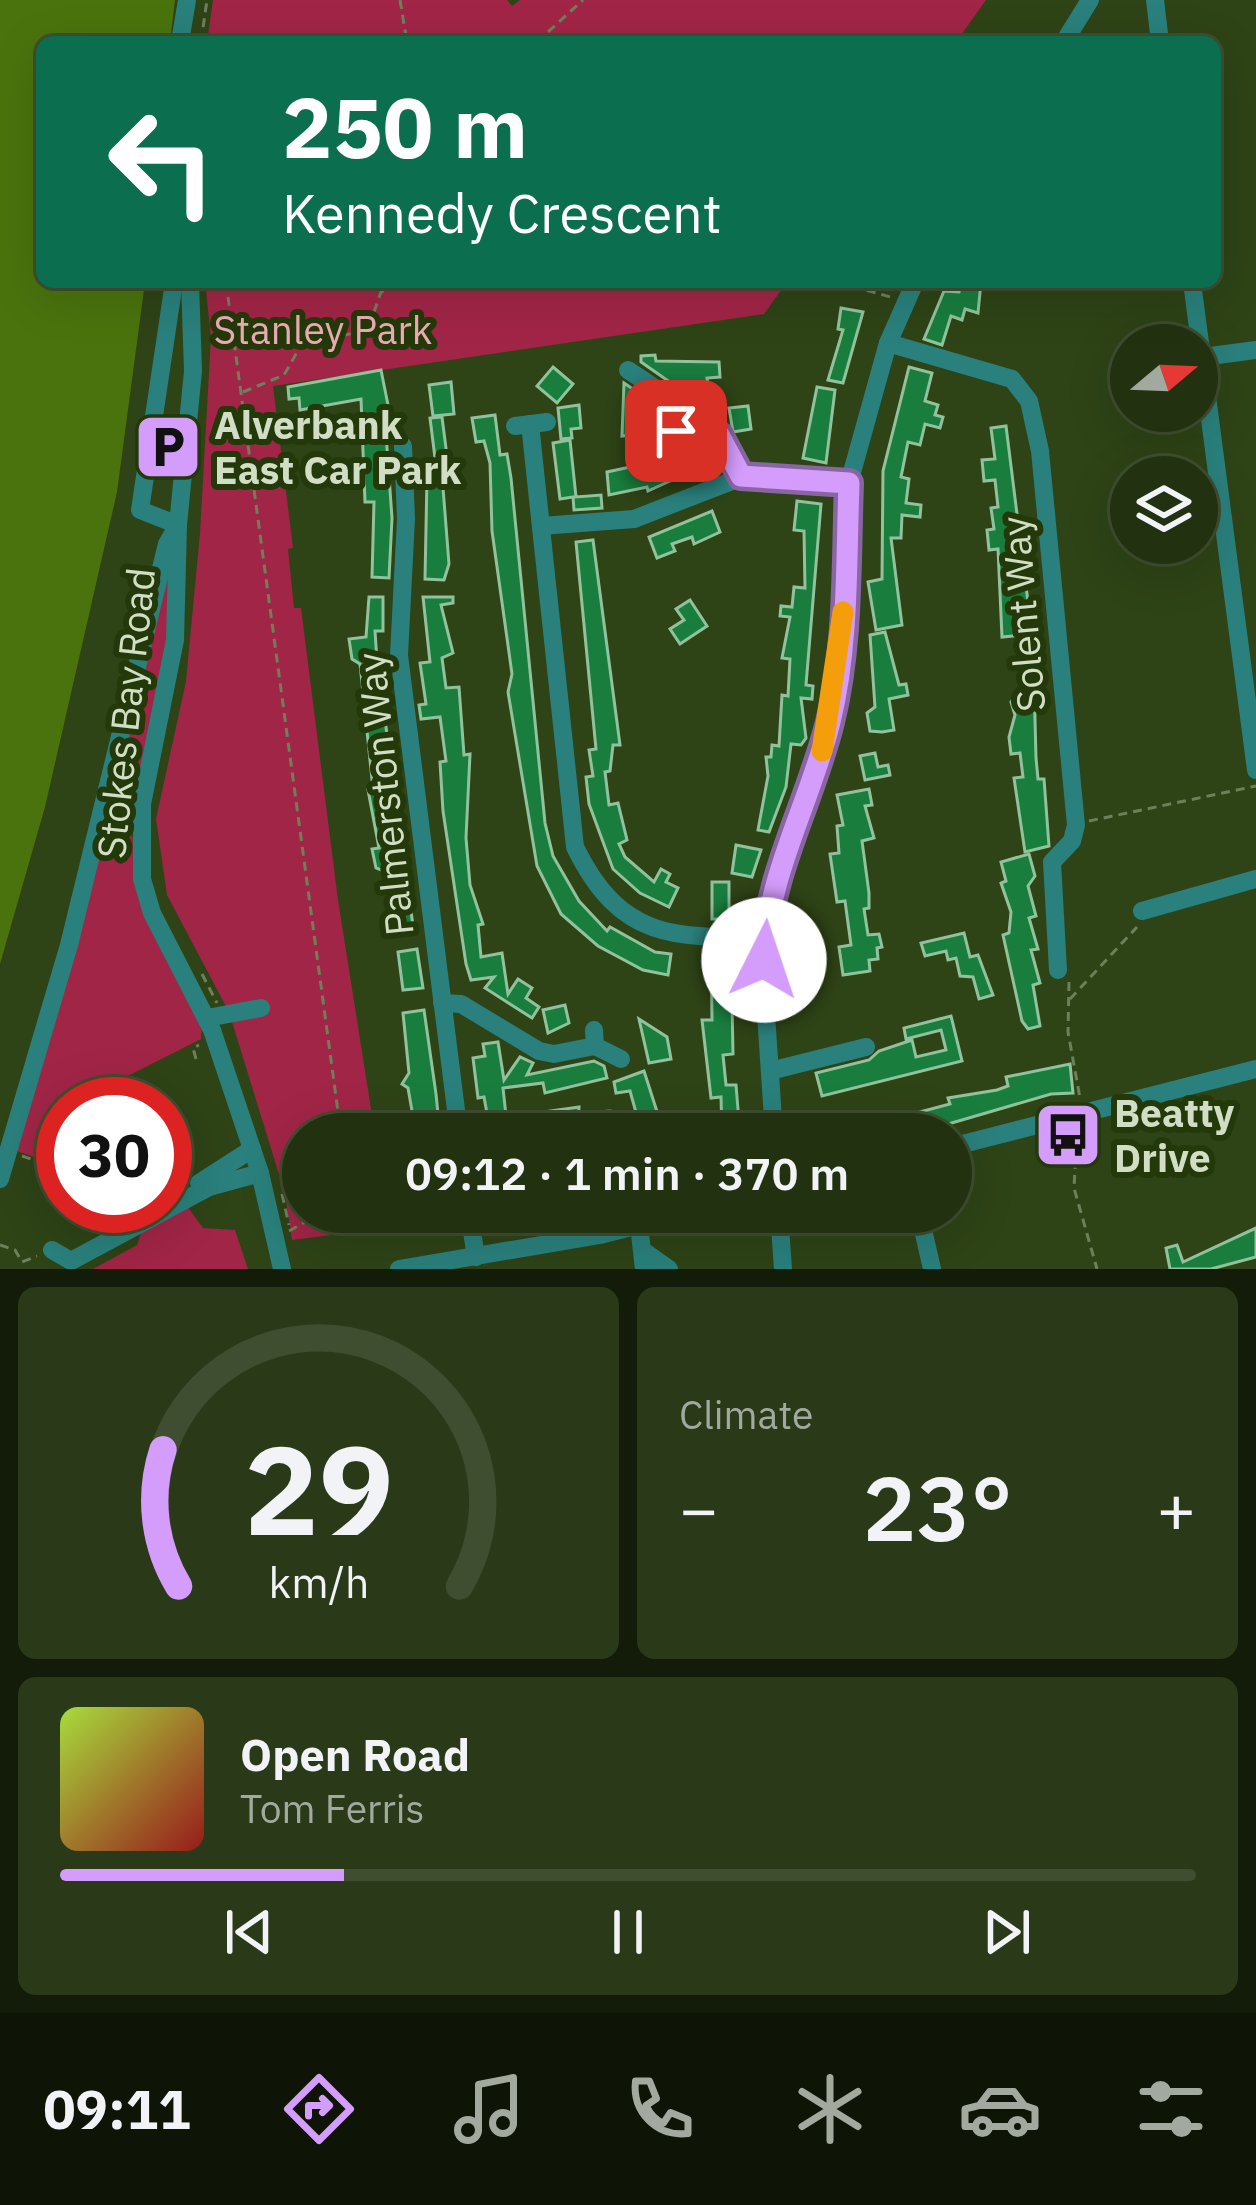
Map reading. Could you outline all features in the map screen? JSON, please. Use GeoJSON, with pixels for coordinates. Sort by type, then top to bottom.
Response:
{"type":"FeatureCollection","features":[{"type":"Feature","properties":{"kind":"street"},"geometry":{"type":"LineString","coordinates":[[181,36],[187,0]]}},
{"type":"Feature","properties":{"kind":"street"},"geometry":{"type":"LineString","coordinates":[[193,36],[198,0]]}},
{"type":"Feature","properties":{"kind":"street"},"geometry":{"type":"LineString","coordinates":[[1068,36],[1090,0]]}},
{"type":"Feature","properties":{"kind":"street"},"geometry":{"type":"LineString","coordinates":[[1155,0],[1159,36]]}},
{"type":"Feature","properties":{"kind":"street"},"geometry":{"type":"LineString","coordinates":[[0,1179],[69,945],[167,544],[178,525],[140,510],[173,288]]}},
{"type":"Feature","properties":{"kind":"street","name":"Stokes Bay Road"},"geometry":{"type":"LineString","coordinates":[[190,288],[193,371],[178,525],[175,640],[139,838],[142,879],[152,913],[211,1022],[252,1149],[268,1175],[282,1226]]}},
{"type":"Feature","properties":{"kind":"street"},"geometry":{"type":"LineString","coordinates":[[772,1113],[765,936],[773,883],[817,772],[832,714],[842,643],[849,483],[888,343],[912,288]]}},
{"type":"Feature","properties":{"kind":"street"},"geometry":{"type":"LineString","coordinates":[[1193,288],[1198,324]]}},
{"type":"Feature","properties":{"kind":"street","name":"Solent Way"},"geometry":{"type":"LineString","coordinates":[[888,343],[1012,379],[1029,400],[1040,451],[1076,824],[1072,841],[1052,862],[1058,970]]}},
{"type":"Feature","properties":{"kind":"street"},"geometry":{"type":"LineString","coordinates":[[1218,355],[1256,350]]}},
{"type":"Feature","properties":{"kind":"street"},"geometry":{"type":"LineString","coordinates":[[628,370],[677,416],[719,435],[741,476]]}},
{"type":"Feature","properties":{"kind":"street"},"geometry":{"type":"LineString","coordinates":[[531,424],[567,805],[575,847],[593,884],[623,913],[652,929],[688,938],[765,936]]}},
{"type":"Feature","properties":{"kind":"street"},"geometry":{"type":"LineString","coordinates":[[1213,432],[1256,770]]}},
{"type":"Feature","properties":{"kind":"street","name":"Palmerston Way"},"geometry":{"type":"LineString","coordinates":[[403,446],[406,519],[399,655],[456,1113]]}},
{"type":"Feature","properties":{"kind":"street"},"geometry":{"type":"LineString","coordinates":[[541,526],[634,519],[741,476],[849,483]]}},
{"type":"Feature","properties":{"kind":"street"},"geometry":{"type":"LineString","coordinates":[[1234,593],[1256,586]]}},
{"type":"Feature","properties":{"kind":"street"},"geometry":{"type":"LineString","coordinates":[[1140,910],[1256,879]]}},
{"type":"Feature","properties":{"kind":"street"},"geometry":{"type":"LineString","coordinates":[[442,1003],[461,1004],[539,1051],[554,1054],[594,1038],[621,1059]]}},
{"type":"Feature","properties":{"kind":"street"},"geometry":{"type":"LineString","coordinates":[[211,1022],[261,1008]]}},
{"type":"Feature","properties":{"kind":"street"},"geometry":{"type":"LineString","coordinates":[[770,1071],[866,1047]]}},
{"type":"Feature","properties":{"kind":"street"},"geometry":{"type":"LineString","coordinates":[[972,1141],[1256,1069]]}},
{"type":"Feature","properties":{"kind":"street"},"geometry":{"type":"LineString","coordinates":[[192,1191],[252,1149]]}},
{"type":"Feature","properties":{"kind":"street"},"geometry":{"type":"LineString","coordinates":[[192,1195],[209,1187],[268,1175]]}},
{"type":"Feature","properties":{"kind":"street"},"geometry":{"type":"LineString","coordinates":[[61,1262],[117,1233]]}},
{"type":"Feature","properties":{"kind":"street","name":"Stokes Bay Road"},"geometry":{"type":"LineString","coordinates":[[282,1269],[283,1233]]}},
{"type":"Feature","properties":{"kind":"street"},"geometry":{"type":"LineString","coordinates":[[472,1233],[476,1257]]}},
{"type":"Feature","properties":{"kind":"street"},"geometry":{"type":"LineString","coordinates":[[399,1269],[608,1233]]}},
{"type":"Feature","properties":{"kind":"street"},"geometry":{"type":"LineString","coordinates":[[779,1233],[782,1269]]}},
{"type":"Feature","properties":{"kind":"street"},"geometry":{"type":"LineString","coordinates":[[924,1233],[932,1269]]}},
{"type":"Feature","properties":{"kind":"street"},"geometry":{"type":"LineString","coordinates":[[645,1261],[669,1269]]}},
{"type":"Feature","properties":{"kind":"path"},"geometry":{"type":"LineString","coordinates":[[202,36],[207,0]]}},
{"type":"Feature","properties":{"kind":"path"},"geometry":{"type":"LineString","coordinates":[[400,0],[406,36]]}},
{"type":"Feature","properties":{"kind":"path"},"geometry":{"type":"LineString","coordinates":[[543,36],[583,0]]}},
{"type":"Feature","properties":{"kind":"path"},"geometry":{"type":"LineString","coordinates":[[227,288],[337,1113]]}},
{"type":"Feature","properties":{"kind":"path"},"geometry":{"type":"LineString","coordinates":[[241,392],[284,375],[300,347],[368,329],[381,292],[395,288]]}},
{"type":"Feature","properties":{"kind":"path"},"geometry":{"type":"LineString","coordinates":[[860,288],[905,300]]}},
{"type":"Feature","properties":{"kind":"path"},"geometry":{"type":"LineString","coordinates":[[1076,824],[1256,786]]}},
{"type":"Feature","properties":{"kind":"path"},"geometry":{"type":"LineString","coordinates":[[1068,1000],[1140,910]]}},
{"type":"Feature","properties":{"kind":"path"},"geometry":{"type":"LineString","coordinates":[[193,958],[211,1022],[203,1042],[193,1048],[196,1059]]}},
{"type":"Feature","properties":{"kind":"path"},"geometry":{"type":"LineString","coordinates":[[1058,970],[1069,976],[1068,1032],[1083,1112],[1074,1189],[1097,1269]]}},
{"type":"Feature","properties":{"kind":"path"},"geometry":{"type":"LineString","coordinates":[[9,1152],[36,1161]]}},
{"type":"Feature","properties":{"kind":"path"},"geometry":{"type":"LineString","coordinates":[[268,1175],[282,1226]]}},
{"type":"Feature","properties":{"kind":"path"},"geometry":{"type":"LineString","coordinates":[[0,1245],[15,1250],[22,1262],[61,1262]]}},
{"type":"Feature","properties":{"kind":"green space"},"geometry":{"type":"Polygon","coordinates":[[[213,0],[507,0],[512,6],[520,0],[986,0],[960,36],[208,36],[213,0]]]}},
{"type":"Feature","properties":{"kind":"green space","name":"Stanley Park"},"geometry":{"type":"Polygon","coordinates":[[[206,288],[783,288],[764,314],[273,386],[293,548],[288,549],[294,608],[301,608],[338,900],[372,1113],[282,1113],[282,1184],[229,1012],[167,895],[156,819],[186,681],[211,337],[206,288]]]}},
{"type":"Feature","properties":{"kind":"green space"},"geometry":{"type":"Polygon","coordinates":[[[168,567],[167,657],[132,835],[138,880],[202,1023],[201,1039],[126,1077],[36,1077],[168,567]]]}},
{"type":"Feature","properties":{"kind":"green space"},"geometry":{"type":"Polygon","coordinates":[[[36,1078],[36,1158],[17,1151],[36,1078]]]}},
{"type":"Feature","properties":{"kind":"green space"},"geometry":{"type":"Polygon","coordinates":[[[192,1213],[203,1228],[235,1230],[248,1269],[93,1269],[137,1245],[141,1233],[192,1233],[192,1213]]]}},
{"type":"Feature","properties":{"kind":"green space"},"geometry":{"type":"Polygon","coordinates":[[[291,1233],[347,1233],[292,1240],[291,1233]]]}},
{"type":"Feature","properties":{"kind":"shaded area"},"geometry":{"type":"Polygon","coordinates":[[[0,0],[175,0],[171,36],[36,36],[36,288],[144,288],[117,492],[45,807],[0,964],[0,0]]]}},
{"type":"Feature","properties":{"kind":"building"},"geometry":{"type":"Polygon","coordinates":[[[960,288],[980,288],[978,313],[965,309],[962,320],[951,316],[942,345],[924,339],[944,291],[959,292],[960,288]]]}},
{"type":"Feature","properties":{"kind":"building"},"geometry":{"type":"Polygon","coordinates":[[[841,308],[863,312],[843,383],[828,380],[843,330],[838,329],[841,308]]]}},
{"type":"Feature","properties":{"kind":"building"},"geometry":{"type":"Polygon","coordinates":[[[655,355],[656,361],[719,362],[720,377],[707,378],[708,385],[674,385],[641,362],[641,356],[655,355]]]}},
{"type":"Feature","properties":{"kind":"building"},"geometry":{"type":"Polygon","coordinates":[[[553,367],[573,384],[557,403],[537,386],[553,367]]]}},
{"type":"Feature","properties":{"kind":"building"},"geometry":{"type":"Polygon","coordinates":[[[909,367],[932,373],[925,401],[938,405],[935,415],[943,417],[940,428],[925,424],[920,445],[908,442],[901,477],[909,479],[906,503],[921,505],[920,517],[902,515],[901,538],[891,538],[902,625],[876,630],[868,582],[882,579],[883,471],[909,367]]]}},
{"type":"Feature","properties":{"kind":"building"},"geometry":{"type":"Polygon","coordinates":[[[381,370],[391,420],[385,420],[392,518],[389,578],[372,577],[374,502],[365,502],[361,399],[300,410],[299,398],[289,399],[288,387],[381,370]]]}},
{"type":"Feature","properties":{"kind":"building"},"geometry":{"type":"Polygon","coordinates":[[[451,382],[454,414],[433,416],[429,385],[451,382]]]}},
{"type":"Feature","properties":{"kind":"building"},"geometry":{"type":"Polygon","coordinates":[[[624,383],[646,398],[649,421],[642,422],[643,434],[622,436],[624,383]]]}},
{"type":"Feature","properties":{"kind":"building"},"geometry":{"type":"Polygon","coordinates":[[[817,387],[835,390],[826,463],[803,458],[817,387]]]}},
{"type":"Feature","properties":{"kind":"building"},"geometry":{"type":"Polygon","coordinates":[[[579,405],[581,428],[571,429],[572,438],[561,439],[558,408],[579,405]]]}},
{"type":"Feature","properties":{"kind":"building"},"geometry":{"type":"Polygon","coordinates":[[[748,406],[751,429],[733,432],[729,408],[748,406]]]}},
{"type":"Feature","properties":{"kind":"building"},"geometry":{"type":"Polygon","coordinates":[[[495,415],[500,455],[507,454],[511,478],[545,823],[553,856],[579,901],[607,931],[610,927],[655,952],[671,954],[668,975],[643,970],[598,946],[561,914],[537,866],[508,692],[512,674],[492,531],[490,463],[484,441],[476,442],[472,418],[495,415]]]}},
{"type":"Feature","properties":{"kind":"building"},"geometry":{"type":"Polygon","coordinates":[[[442,417],[447,456],[435,458],[430,418],[442,417]]]}},
{"type":"Feature","properties":{"kind":"building"},"geometry":{"type":"Polygon","coordinates":[[[1006,426],[1032,634],[1002,637],[998,549],[989,550],[987,530],[994,529],[991,508],[998,507],[995,480],[984,481],[982,460],[995,459],[991,428],[1006,426]]]}},
{"type":"Feature","properties":{"kind":"building"},"geometry":{"type":"Polygon","coordinates":[[[570,440],[576,497],[601,495],[602,508],[574,510],[573,497],[560,499],[553,443],[570,440]]]}},
{"type":"Feature","properties":{"kind":"building"},"geometry":{"type":"Polygon","coordinates":[[[705,442],[716,460],[648,491],[647,487],[609,495],[607,472],[658,461],[661,470],[684,461],[681,452],[705,442]]]}},
{"type":"Feature","properties":{"kind":"building"},"geometry":{"type":"Polygon","coordinates":[[[442,475],[449,564],[444,580],[425,579],[427,477],[442,475]]]}},
{"type":"Feature","properties":{"kind":"building"},"geometry":{"type":"Polygon","coordinates":[[[797,501],[821,504],[806,685],[813,686],[812,699],[801,698],[806,738],[801,745],[791,744],[786,787],[769,832],[758,830],[768,776],[766,757],[771,757],[772,745],[779,746],[790,659],[782,658],[790,617],[780,616],[781,606],[792,607],[794,587],[805,588],[804,531],[794,530],[797,501]]]}},
{"type":"Feature","properties":{"kind":"building"},"geometry":{"type":"Polygon","coordinates":[[[712,511],[720,532],[694,544],[692,537],[672,544],[675,551],[657,558],[649,537],[712,511]]]}},
{"type":"Feature","properties":{"kind":"building"},"geometry":{"type":"Polygon","coordinates":[[[593,540],[620,745],[613,745],[610,771],[605,772],[609,805],[618,803],[627,840],[619,844],[625,857],[654,882],[661,869],[670,874],[666,882],[678,888],[669,907],[640,893],[613,869],[589,804],[586,777],[593,776],[589,750],[596,749],[576,542],[593,540]]]}},
{"type":"Feature","properties":{"kind":"building"},"geometry":{"type":"Polygon","coordinates":[[[369,597],[383,597],[383,631],[375,631],[377,661],[413,926],[390,928],[384,871],[376,868],[372,849],[379,848],[368,790],[373,789],[360,664],[352,659],[349,639],[366,637],[369,597]]]}},
{"type":"Feature","properties":{"kind":"building"},"geometry":{"type":"Polygon","coordinates":[[[423,597],[453,597],[453,603],[441,605],[453,653],[442,658],[446,688],[459,687],[464,755],[470,754],[466,838],[470,885],[483,924],[478,925],[481,957],[502,953],[508,994],[518,979],[532,988],[526,998],[539,1007],[532,1018],[485,988],[494,977],[471,980],[466,964],[443,811],[440,762],[446,761],[440,717],[421,719],[419,705],[426,704],[420,663],[430,662],[423,597]]]}},
{"type":"Feature","properties":{"kind":"building"},"geometry":{"type":"Polygon","coordinates":[[[690,600],[707,626],[680,644],[670,629],[684,620],[676,609],[690,600]]]}},
{"type":"Feature","properties":{"kind":"building"},"geometry":{"type":"Polygon","coordinates":[[[885,632],[899,685],[906,684],[908,695],[889,699],[894,730],[870,731],[867,713],[875,707],[870,635],[885,632]]]}},
{"type":"Feature","properties":{"kind":"building"},"geometry":{"type":"Polygon","coordinates":[[[1034,681],[1036,758],[1038,779],[1044,779],[1049,846],[1025,852],[1014,778],[1023,777],[1020,753],[1011,754],[1009,737],[1015,715],[1011,702],[1025,682],[1034,681]]]}},
{"type":"Feature","properties":{"kind":"building"},"geometry":{"type":"Polygon","coordinates":[[[875,753],[878,767],[888,765],[890,775],[865,780],[860,756],[875,753]]]}},
{"type":"Feature","properties":{"kind":"building"},"geometry":{"type":"Polygon","coordinates":[[[869,789],[872,805],[865,806],[874,838],[862,841],[869,893],[869,908],[864,909],[868,935],[879,934],[882,947],[877,948],[878,959],[869,960],[870,971],[843,975],[839,947],[851,945],[845,901],[837,902],[830,854],[839,853],[837,826],[843,825],[837,795],[869,789]]]}},
{"type":"Feature","properties":{"kind":"building"},"geometry":{"type":"Polygon","coordinates":[[[736,845],[761,850],[752,877],[732,873],[736,845]]]}},
{"type":"Feature","properties":{"kind":"building"},"geometry":{"type":"Polygon","coordinates":[[[1029,854],[1035,876],[1028,886],[1036,916],[1029,918],[1038,949],[1031,950],[1040,983],[1033,985],[1040,1026],[1028,1029],[1022,1021],[1003,935],[1009,933],[1011,912],[1001,883],[1006,881],[1001,862],[1029,854]]]}},
{"type":"Feature","properties":{"kind":"building"},"geometry":{"type":"Polygon","coordinates":[[[712,882],[729,882],[729,919],[712,919],[712,882]]]}},
{"type":"Feature","properties":{"kind":"building"},"geometry":{"type":"Polygon","coordinates":[[[964,933],[970,957],[978,955],[993,995],[979,999],[973,977],[960,976],[956,958],[948,960],[946,951],[925,956],[921,943],[964,933]]]}},
{"type":"Feature","properties":{"kind":"building"},"geometry":{"type":"Polygon","coordinates":[[[417,949],[423,988],[403,990],[398,952],[417,949]]]}},
{"type":"Feature","properties":{"kind":"building"},"geometry":{"type":"Polygon","coordinates":[[[711,950],[731,950],[733,1054],[723,1055],[726,1085],[736,1085],[738,1113],[721,1113],[721,1097],[711,1098],[702,1020],[712,1020],[711,950]]]}},
{"type":"Feature","properties":{"kind":"building"},"geometry":{"type":"Polygon","coordinates":[[[565,1005],[569,1023],[548,1033],[543,1010],[565,1005]]]}},
{"type":"Feature","properties":{"kind":"building"},"geometry":{"type":"Polygon","coordinates":[[[424,1010],[438,1113],[412,1113],[408,1088],[402,1084],[409,1073],[403,1013],[424,1010]]]}},
{"type":"Feature","properties":{"kind":"building"},"geometry":{"type":"Polygon","coordinates":[[[951,1016],[962,1061],[822,1096],[816,1073],[869,1060],[879,1051],[912,1040],[916,1057],[946,1050],[941,1030],[906,1039],[904,1028],[951,1016]]]}},
{"type":"Feature","properties":{"kind":"building"},"geometry":{"type":"Polygon","coordinates":[[[639,1019],[667,1037],[671,1059],[649,1063],[639,1019]]]}},
{"type":"Feature","properties":{"kind":"building"},"geometry":{"type":"Polygon","coordinates":[[[498,1042],[504,1080],[520,1057],[533,1063],[527,1075],[594,1061],[604,1066],[607,1078],[545,1093],[543,1083],[503,1088],[506,1113],[487,1113],[484,1097],[478,1098],[473,1058],[485,1056],[483,1044],[498,1042]]]}},
{"type":"Feature","properties":{"kind":"building"},"geometry":{"type":"Polygon","coordinates":[[[1070,1064],[1073,1093],[1051,1094],[972,1117],[972,1113],[916,1113],[950,1104],[948,1098],[1008,1086],[1006,1077],[1070,1064]]]}},
{"type":"Feature","properties":{"kind":"building"},"geometry":{"type":"Polygon","coordinates":[[[644,1071],[657,1113],[636,1113],[630,1091],[616,1093],[614,1082],[644,1071]]]}},
{"type":"Feature","properties":{"kind":"building"},"geometry":{"type":"Polygon","coordinates":[[[579,1107],[579,1113],[550,1111],[579,1107]]]}},
{"type":"Feature","properties":{"kind":"building"},"geometry":{"type":"Polygon","coordinates":[[[1256,1228],[1256,1257],[1211,1269],[1170,1269],[1166,1248],[1177,1245],[1183,1262],[1256,1228]]]}},
{"type":"Feature","properties":{"kind":"slow traffic"},"geometry":{"type":"LineString","coordinates":[[822,751],[832,714],[843,612]]}},
{"type":"Feature","properties":{"kind":"place","name":"Alverbank East Car Park"},"geometry":{"type":"Point","coordinates":[168,447]}},
{"type":"Feature","properties":{"kind":"place","name":"Beatty Drive"},"geometry":{"type":"Point","coordinates":[1068,1135]}},
{"type":"Feature","properties":{"kind":"route"},"geometry":{"type":"LineString","coordinates":[[676,431],[685,413],[710,425],[741,476],[755,472],[849,483],[842,643],[832,714],[817,772],[773,883],[764,960]]}}]}
